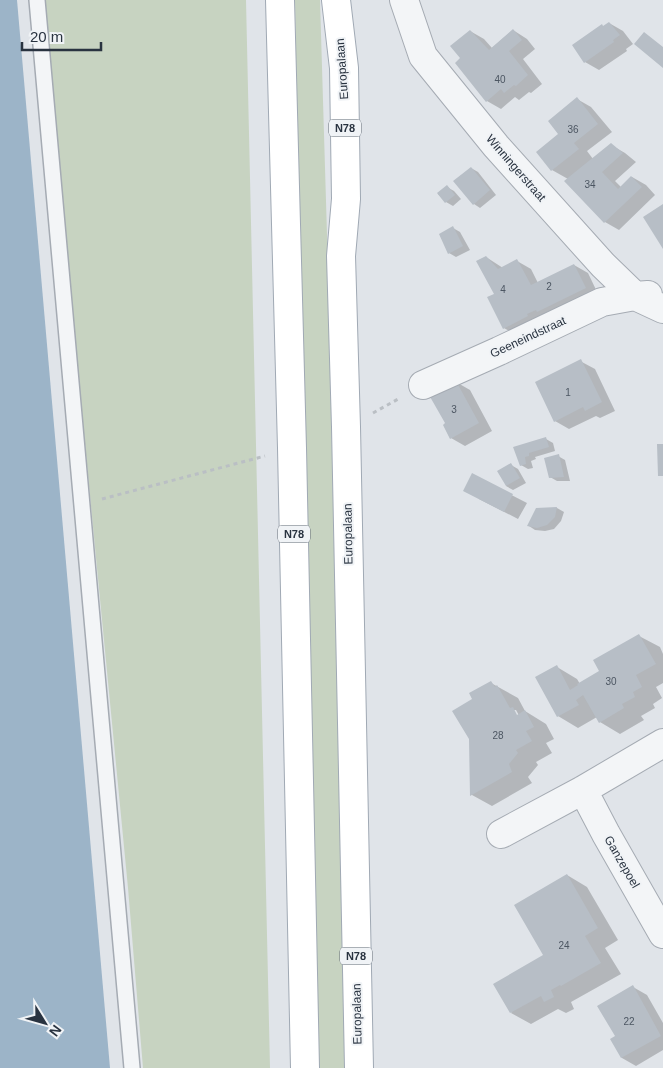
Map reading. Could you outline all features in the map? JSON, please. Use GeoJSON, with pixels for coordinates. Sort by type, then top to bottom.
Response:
{"type":"FeatureCollection","features":[{"type":"Feature","properties":{"kind":"main road","name":"N78"},"geometry":{"type":"LineString","coordinates":[[280,0],[292,448],[304,1068]]}},
{"type":"Feature","properties":{"kind":"main road","name":"Europalaan"},"geometry":{"type":"LineString","coordinates":[[336,0],[344,68],[346,199],[342,256],[359,1068]]}},
{"type":"Feature","properties":{"kind":"street","name":"Winningerstraat"},"geometry":{"type":"LineString","coordinates":[[404,0],[423,56],[496,146],[603,266],[635,296],[663,309]]}},
{"type":"Feature","properties":{"kind":"street","name":"Geeneindstraat"},"geometry":{"type":"LineString","coordinates":[[423,385],[500,351],[602,302],[635,296],[663,294]]}},
{"type":"Feature","properties":{"kind":"street"},"geometry":{"type":"LineString","coordinates":[[501,834],[583,790],[663,743]]}},
{"type":"Feature","properties":{"kind":"street","name":"Ganzepoel"},"geometry":{"type":"LineString","coordinates":[[583,790],[663,934]]}},
{"type":"Feature","properties":{"kind":"lane"},"geometry":{"type":"LineString","coordinates":[[37,0],[132,1068]]}},
{"type":"Feature","properties":{"kind":"path"},"geometry":{"type":"LineString","coordinates":[[346,427],[423,385]]}},
{"type":"Feature","properties":{"kind":"path"},"geometry":{"type":"LineString","coordinates":[[82,504],[292,448]]}},
{"type":"Feature","properties":{"kind":"green space"},"geometry":{"type":"Polygon","coordinates":[[[42,0],[246,0],[270,1068],[143,1068],[128,888],[42,0]]]}},
{"type":"Feature","properties":{"kind":"green space"},"geometry":{"type":"Polygon","coordinates":[[[295,0],[320,0],[328,268],[345,1068],[318,1068],[295,0]]]}},
{"type":"Feature","properties":{"kind":"water"},"geometry":{"type":"Polygon","coordinates":[[[0,0],[17,0],[110,1068],[0,1068],[0,0]]]}},
{"type":"Feature","properties":{"kind":"building"},"geometry":{"type":"Polygon","coordinates":[[[609,22],[620,35],[613,40],[614,42],[584,63],[572,45],[602,24],[603,26],[609,22]]]}},
{"type":"Feature","properties":{"kind":"building"},"geometry":{"type":"Polygon","coordinates":[[[513,29],[522,40],[509,51],[528,75],[516,86],[514,85],[504,93],[501,89],[486,102],[455,63],[460,58],[450,46],[470,30],[489,50],[513,29]]]}},
{"type":"Feature","properties":{"kind":"building"},"geometry":{"type":"Polygon","coordinates":[[[644,32],[663,47],[663,68],[634,44],[644,32]]]}},
{"type":"Feature","properties":{"kind":"building"},"geometry":{"type":"Polygon","coordinates":[[[577,97],[598,124],[574,143],[579,149],[551,171],[536,152],[558,134],[548,121],[577,97]]]}},
{"type":"Feature","properties":{"kind":"building"},"geometry":{"type":"Polygon","coordinates":[[[611,143],[623,153],[602,172],[618,189],[631,176],[642,187],[604,223],[564,181],[611,143]]]}},
{"type":"Feature","properties":{"kind":"building"},"geometry":{"type":"Polygon","coordinates":[[[471,167],[490,190],[473,205],[453,181],[471,167]]]}},
{"type":"Feature","properties":{"kind":"building"},"geometry":{"type":"Polygon","coordinates":[[[447,185],[455,195],[445,203],[437,193],[447,185]]]}},
{"type":"Feature","properties":{"kind":"building"},"geometry":{"type":"Polygon","coordinates":[[[663,204],[663,249],[643,217],[663,204]]]}},
{"type":"Feature","properties":{"kind":"building"},"geometry":{"type":"Polygon","coordinates":[[[453,226],[463,246],[448,254],[439,234],[453,226]]]}},
{"type":"Feature","properties":{"kind":"building"},"geometry":{"type":"Polygon","coordinates":[[[486,256],[498,269],[517,259],[531,285],[574,264],[586,288],[537,312],[536,310],[527,314],[528,316],[503,329],[487,297],[494,294],[476,261],[486,256]]]}},
{"type":"Feature","properties":{"kind":"building"},"geometry":{"type":"Polygon","coordinates":[[[581,359],[602,402],[585,411],[583,407],[554,422],[535,382],[581,359]]]}},
{"type":"Feature","properties":{"kind":"building"},"geometry":{"type":"Polygon","coordinates":[[[456,381],[479,423],[450,439],[443,425],[445,423],[429,395],[456,381]]]}},
{"type":"Feature","properties":{"kind":"building"},"geometry":{"type":"Polygon","coordinates":[[[546,437],[549,447],[529,453],[529,456],[525,457],[526,464],[520,466],[513,447],[546,437]]]}},
{"type":"Feature","properties":{"kind":"building"},"geometry":{"type":"Polygon","coordinates":[[[657,444],[663,444],[663,476],[658,476],[657,444]]]}},
{"type":"Feature","properties":{"kind":"building"},"geometry":{"type":"Polygon","coordinates":[[[559,454],[564,477],[549,478],[544,458],[559,454]]]}},
{"type":"Feature","properties":{"kind":"building"},"geometry":{"type":"Polygon","coordinates":[[[511,463],[520,478],[506,486],[497,471],[511,463]]]}},
{"type":"Feature","properties":{"kind":"building"},"geometry":{"type":"Polygon","coordinates":[[[472,473],[513,494],[504,512],[463,491],[472,473]]]}},
{"type":"Feature","properties":{"kind":"building"},"geometry":{"type":"Polygon","coordinates":[[[557,507],[555,517],[547,525],[537,528],[527,526],[536,508],[557,507]]]}},
{"type":"Feature","properties":{"kind":"building"},"geometry":{"type":"Polygon","coordinates":[[[639,634],[656,664],[636,675],[642,687],[633,692],[635,697],[622,704],[624,708],[599,723],[583,695],[576,700],[579,705],[557,717],[535,677],[557,665],[570,690],[599,671],[593,660],[639,634]]]}},
{"type":"Feature","properties":{"kind":"building"},"geometry":{"type":"Polygon","coordinates":[[[491,681],[495,687],[497,685],[510,708],[513,707],[517,715],[525,710],[534,727],[526,731],[532,741],[516,750],[518,753],[509,764],[512,772],[470,796],[469,739],[452,711],[472,699],[469,693],[491,681]]]}},
{"type":"Feature","properties":{"kind":"building"},"geometry":{"type":"Polygon","coordinates":[[[567,874],[598,928],[585,936],[601,963],[551,990],[554,997],[544,1002],[541,996],[510,1013],[493,984],[543,955],[514,905],[567,874]]]}},
{"type":"Feature","properties":{"kind":"building"},"geometry":{"type":"Polygon","coordinates":[[[633,985],[661,1036],[621,1058],[610,1039],[615,1036],[597,1006],[633,985]]]}}]}
